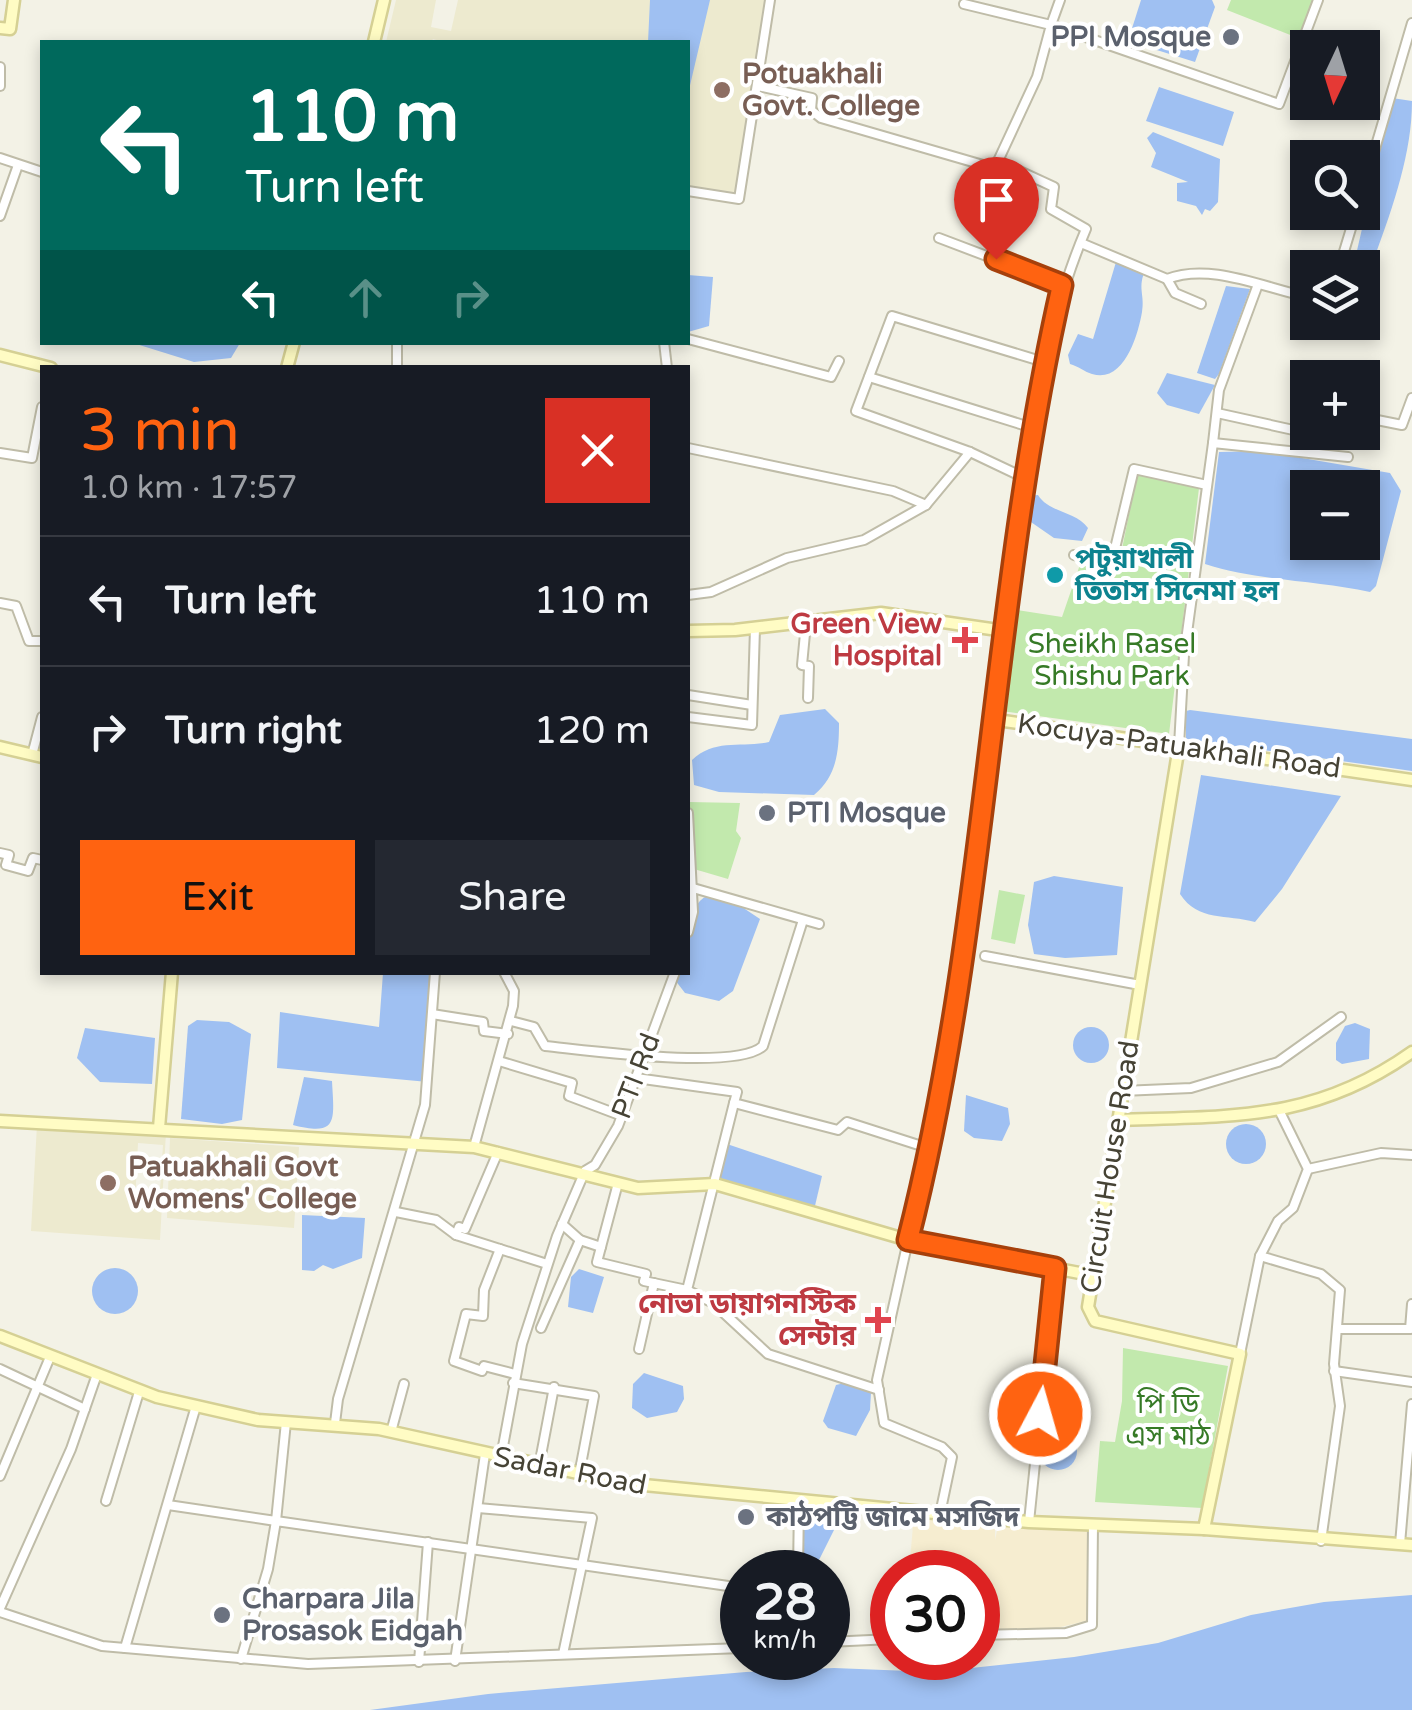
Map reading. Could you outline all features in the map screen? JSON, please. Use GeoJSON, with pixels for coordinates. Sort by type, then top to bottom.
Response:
{"type":"FeatureCollection","features":[{"type":"Feature","properties":{"kind":"street"},"geometry":{"type":"LineString","coordinates":[[0,28],[10,29],[14,0]]}},
{"type":"Feature","properties":{"kind":"street"},"geometry":{"type":"LineString","coordinates":[[374,40],[384,0]]}},
{"type":"Feature","properties":{"kind":"street"},"geometry":{"type":"LineString","coordinates":[[690,191],[739,199],[770,0]]}},
{"type":"Feature","properties":{"kind":"street"},"geometry":{"type":"LineString","coordinates":[[758,86],[812,98],[811,110],[822,118],[990,167],[998,162],[1037,77],[1060,0]]}},
{"type":"Feature","properties":{"kind":"street"},"geometry":{"type":"LineString","coordinates":[[964,4],[1051,25],[1279,104],[1318,0]]}},
{"type":"Feature","properties":{"kind":"street"},"geometry":{"type":"LineString","coordinates":[[1378,140],[1412,23]]}},
{"type":"Feature","properties":{"kind":"street"},"geometry":{"type":"LineString","coordinates":[[0,67],[0,86]]}},
{"type":"Feature","properties":{"kind":"street"},"geometry":{"type":"LineString","coordinates":[[0,158],[40,171]]}},
{"type":"Feature","properties":{"kind":"street"},"geometry":{"type":"LineString","coordinates":[[690,631],[755,628],[881,613],[1003,632],[1044,362],[1062,285],[1086,229],[1048,206],[1054,187],[998,162]]}},
{"type":"Feature","properties":{"kind":"street"},"geometry":{"type":"LineString","coordinates":[[0,216],[18,165]]}},
{"type":"Feature","properties":{"kind":"street"},"geometry":{"type":"LineString","coordinates":[[940,238],[1062,285]]}},
{"type":"Feature","properties":{"kind":"street"},"geometry":{"type":"LineString","coordinates":[[1080,243],[1167,279],[1176,294],[1200,304]]}},
{"type":"Feature","properties":{"kind":"street"},"geometry":{"type":"LineString","coordinates":[[1167,279],[1184,273],[1214,276],[1290,293]]}},
{"type":"Feature","properties":{"kind":"street"},"geometry":{"type":"LineString","coordinates":[[1179,746],[1184,655],[1219,390],[1257,287]]}},
{"type":"Feature","properties":{"kind":"street"},"geometry":{"type":"LineString","coordinates":[[1027,479],[970,452],[856,412],[892,316],[1044,362]]}},
{"type":"Feature","properties":{"kind":"street"},"geometry":{"type":"LineString","coordinates":[[690,340],[830,376],[839,361]]}},
{"type":"Feature","properties":{"kind":"street"},"geometry":{"type":"LineString","coordinates":[[0,356],[40,365]]}},
{"type":"Feature","properties":{"kind":"street"},"geometry":{"type":"LineString","coordinates":[[869,377],[1033,428]]}},
{"type":"Feature","properties":{"kind":"street"},"geometry":{"type":"LineString","coordinates":[[1380,421],[1402,425],[1412,398]]}},
{"type":"Feature","properties":{"kind":"street"},"geometry":{"type":"LineString","coordinates":[[1217,413],[1290,429]]}},
{"type":"Feature","properties":{"kind":"street"},"geometry":{"type":"LineString","coordinates":[[0,453],[32,458],[40,417]]}},
{"type":"Feature","properties":{"kind":"street"},"geometry":{"type":"LineString","coordinates":[[1213,443],[1348,457]]}},
{"type":"Feature","properties":{"kind":"street"},"geometry":{"type":"LineString","coordinates":[[690,448],[893,491],[926,504]]}},
{"type":"Feature","properties":{"kind":"street"},"geometry":{"type":"LineString","coordinates":[[690,594],[748,578],[786,558],[864,540],[926,504],[970,452]]}},
{"type":"Feature","properties":{"kind":"street"},"geometry":{"type":"LineString","coordinates":[[1074,555],[1112,561],[1134,469],[1207,485]]}},
{"type":"Feature","properties":{"kind":"street"},"geometry":{"type":"LineString","coordinates":[[0,603],[16,606],[29,641],[40,641]]}},
{"type":"Feature","properties":{"kind":"street"},"geometry":{"type":"LineString","coordinates":[[806,623],[802,665],[809,666],[808,698]]}},
{"type":"Feature","properties":{"kind":"street"},"geometry":{"type":"LineString","coordinates":[[690,717],[752,725],[755,628]]}},
{"type":"Feature","properties":{"kind":"street","name":"Kocuya-Patuakhali Road"},"geometry":{"type":"LineString","coordinates":[[1003,632],[991,717],[1412,780]]}},
{"type":"Feature","properties":{"kind":"street"},"geometry":{"type":"LineString","coordinates":[[690,695],[752,705]]}},
{"type":"Feature","properties":{"kind":"street"},"geometry":{"type":"LineString","coordinates":[[940,1514],[952,1457],[942,1447],[884,1423],[879,1390],[889,1319],[931,1149],[991,717]]}},
{"type":"Feature","properties":{"kind":"street","name":"Circuit House Road"},"geometry":{"type":"LineString","coordinates":[[1179,746],[1120,1120],[1090,1275],[1088,1307],[1095,1321],[1240,1354]]}},
{"type":"Feature","properties":{"kind":"street"},"geometry":{"type":"LineString","coordinates":[[0,747],[37,756]]}},
{"type":"Feature","properties":{"kind":"street"},"geometry":{"type":"LineString","coordinates":[[0,853],[9,855],[6,865],[28,871],[33,858],[40,860]]}},
{"type":"Feature","properties":{"kind":"street"},"geometry":{"type":"LineString","coordinates":[[691,884],[819,924]]}},
{"type":"Feature","properties":{"kind":"street"},"geometry":{"type":"LineString","coordinates":[[510,1021],[534,1027],[545,1046],[644,1056],[738,1058],[756,1052],[763,1046],[804,920]]}},
{"type":"Feature","properties":{"kind":"street"},"geometry":{"type":"LineString","coordinates":[[985,956],[1140,985]]}},
{"type":"Feature","properties":{"kind":"street"},"geometry":{"type":"LineString","coordinates":[[160,1128],[172,975]]}},
{"type":"Feature","properties":{"kind":"street"},"geometry":{"type":"LineString","coordinates":[[335,1423],[338,1399],[416,1142],[428,1088],[435,975]]}},
{"type":"Feature","properties":{"kind":"street"},"geometry":{"type":"LineString","coordinates":[[474,1147],[508,1034],[514,992],[506,975]]}},
{"type":"Feature","properties":{"kind":"street","name":"PTI Rd"},"geometry":{"type":"LineString","coordinates":[[501,1458],[514,1379],[547,1264],[585,1171],[602,1155],[622,1116],[674,975]]}},
{"type":"Feature","properties":{"kind":"street"},"geometry":{"type":"LineString","coordinates":[[432,1014],[483,1022],[484,1031],[508,1034]]}},
{"type":"Feature","properties":{"kind":"street"},"geometry":{"type":"LineString","coordinates":[[1122,1090],[1191,1088],[1278,1062],[1341,1017]]}},
{"type":"Feature","properties":{"kind":"street"},"geometry":{"type":"LineString","coordinates":[[1120,1120],[1278,1110],[1339,1096],[1412,1052]]}},
{"type":"Feature","properties":{"kind":"street"},"geometry":{"type":"LineString","coordinates":[[499,1062],[572,1084],[569,1096],[622,1116]]}},
{"type":"Feature","properties":{"kind":"street"},"geometry":{"type":"LineString","coordinates":[[636,1078],[737,1092],[686,1290]]}},
{"type":"Feature","properties":{"kind":"street"},"geometry":{"type":"LineString","coordinates":[[734,1103],[838,1130],[847,1122],[931,1149]]}},
{"type":"Feature","properties":{"kind":"street"},"geometry":{"type":"LineString","coordinates":[[1204,1529],[1260,1256],[1278,1220],[1293,1208],[1308,1169],[1278,1110]]}},
{"type":"Feature","properties":{"kind":"street"},"geometry":{"type":"LineString","coordinates":[[0,1121],[474,1147],[655,1190],[715,1184],[908,1240],[1090,1275]]}},
{"type":"Feature","properties":{"kind":"street"},"geometry":{"type":"LineString","coordinates":[[456,1234],[459,1227],[465,1229],[498,1152]]}},
{"type":"Feature","properties":{"kind":"street"},"geometry":{"type":"LineString","coordinates":[[1308,1169],[1381,1153],[1412,1155]]}},
{"type":"Feature","properties":{"kind":"street"},"geometry":{"type":"LineString","coordinates":[[618,1183],[597,1262],[646,1274],[644,1281],[686,1290],[713,1304],[768,1354],[879,1390]]}},
{"type":"Feature","properties":{"kind":"street"},"geometry":{"type":"LineString","coordinates":[[396,1212],[436,1220],[456,1234],[547,1264]]}},
{"type":"Feature","properties":{"kind":"street"},"geometry":{"type":"LineString","coordinates":[[562,1224],[580,1240],[601,1247]]}},
{"type":"Feature","properties":{"kind":"street"},"geometry":{"type":"LineString","coordinates":[[540,1328],[580,1240]]}},
{"type":"Feature","properties":{"kind":"street"},"geometry":{"type":"LineString","coordinates":[[500,1249],[484,1290],[483,1316],[466,1314],[454,1362],[482,1371],[484,1366],[514,1379],[594,1396],[579,1474]]}},
{"type":"Feature","properties":{"kind":"street"},"geometry":{"type":"LineString","coordinates":[[1260,1256],[1332,1280],[1340,1290],[1334,1371],[1340,1406],[1321,1541]]}},
{"type":"Feature","properties":{"kind":"street"},"geometry":{"type":"LineString","coordinates":[[1029,1522],[1055,1268]]}},
{"type":"Feature","properties":{"kind":"street"},"geometry":{"type":"LineString","coordinates":[[639,1349],[654,1283]]}},
{"type":"Feature","properties":{"kind":"street"},"geometry":{"type":"LineString","coordinates":[[1338,1328],[1410,1329],[1412,1304]]}},
{"type":"Feature","properties":{"kind":"street","name":"Sadar Road"},"geometry":{"type":"LineString","coordinates":[[0,1336],[96,1377],[196,1406],[286,1422],[335,1423],[391,1432],[579,1474],[799,1502],[1029,1522],[1156,1526],[1406,1545]]}},
{"type":"Feature","properties":{"kind":"street"},"geometry":{"type":"LineString","coordinates":[[0,1476],[50,1357]]}},
{"type":"Feature","properties":{"kind":"street"},"geometry":{"type":"LineString","coordinates":[[0,1368],[85,1409]]}},
{"type":"Feature","properties":{"kind":"street"},"geometry":{"type":"LineString","coordinates":[[1334,1371],[1412,1382]]}},
{"type":"Feature","properties":{"kind":"street"},"geometry":{"type":"LineString","coordinates":[[96,1377],[0,1610],[52,1633],[125,1648],[308,1664],[720,1649]]}},
{"type":"Feature","properties":{"kind":"street"},"geometry":{"type":"LineString","coordinates":[[391,1432],[404,1384]]}},
{"type":"Feature","properties":{"kind":"street"},"geometry":{"type":"LineString","coordinates":[[539,1466],[554,1387]]}},
{"type":"Feature","properties":{"kind":"street"},"geometry":{"type":"LineString","coordinates":[[106,1501],[139,1392]]}},
{"type":"Feature","properties":{"kind":"street"},"geometry":{"type":"LineString","coordinates":[[1406,1545],[1412,1404]]}},
{"type":"Feature","properties":{"kind":"street"},"geometry":{"type":"LineString","coordinates":[[125,1648],[196,1406]]}},
{"type":"Feature","properties":{"kind":"street"},"geometry":{"type":"LineString","coordinates":[[241,1658],[268,1569],[286,1422]]}},
{"type":"Feature","properties":{"kind":"street"},"geometry":{"type":"LineString","coordinates":[[456,1661],[485,1454]]}},
{"type":"Feature","properties":{"kind":"street"},"geometry":{"type":"LineString","coordinates":[[798,1550],[799,1502]]}},
{"type":"Feature","properties":{"kind":"street"},"geometry":{"type":"LineString","coordinates":[[168,1505],[720,1585]]}},
{"type":"Feature","properties":{"kind":"street"},"geometry":{"type":"LineString","coordinates":[[478,1508],[592,1518],[563,1654]]}},
{"type":"Feature","properties":{"kind":"street"},"geometry":{"type":"LineString","coordinates":[[1000,1634],[1066,1633],[1092,1625],[1093,1525]]}},
{"type":"Feature","properties":{"kind":"street"},"geometry":{"type":"LineString","coordinates":[[419,1662],[428,1542]]}},
{"type":"Feature","properties":{"kind":"shaded area","name":"Potuakhali Govt. College"},"geometry":{"type":"Polygon","coordinates":[[[396,0],[436,0],[431,27],[451,31],[458,0],[771,0],[739,199],[690,191],[690,40],[386,40],[396,0]]]}},
{"type":"Feature","properties":{"kind":"shaded area","name":"Patuakhali Govt Womens' College"},"geometry":{"type":"Polygon","coordinates":[[[37,1125],[166,1132],[160,1240],[31,1231],[37,1125]],[[138,1143],[135,1203],[159,1205],[163,1145],[138,1143]]]}},
{"type":"Feature","properties":{"kind":"shaded area"},"geometry":{"type":"Polygon","coordinates":[[[170,1138],[299,1147],[294,1228],[167,1218],[170,1138]]]}},
{"type":"Feature","properties":{"kind":"shaded area"},"geometry":{"type":"Polygon","coordinates":[[[914,1514],[995,1523],[995,1540],[998,1527],[1012,1524],[1084,1527],[1092,1535],[1090,1620],[1044,1631],[1000,1631],[1000,1550],[911,1550],[914,1514]]]}},
{"type":"Feature","properties":{"kind":"green space"},"geometry":{"type":"Polygon","coordinates":[[[1231,0],[1313,0],[1301,30],[1290,30],[1290,35],[1227,10],[1231,0]]]}},
{"type":"Feature","properties":{"kind":"green space","name":"Sheikh Rasel Shishu Park"},"geometry":{"type":"Polygon","coordinates":[[[1137,474],[1199,488],[1169,734],[1001,711],[1017,610],[1062,617],[1085,550],[1122,549],[1137,474]]]}},
{"type":"Feature","properties":{"kind":"green space"},"geometry":{"type":"Polygon","coordinates":[[[690,802],[740,803],[736,831],[741,838],[728,879],[694,869],[690,802]]]}},
{"type":"Feature","properties":{"kind":"green space"},"geometry":{"type":"Polygon","coordinates":[[[999,890],[1025,895],[1015,944],[991,939],[999,890]]]}},
{"type":"Feature","properties":{"kind":"green space","name":"পি ডি এস মাঠ"},"geometry":{"type":"Polygon","coordinates":[[[1123,1348],[1228,1366],[1202,1508],[1095,1502],[1100,1441],[1115,1442],[1122,1401],[1123,1348]]]}},
{"type":"Feature","properties":{"kind":"water"},"geometry":{"type":"Polygon","coordinates":[[[650,0],[710,0],[690,85],[690,40],[648,40],[650,0]]]}},
{"type":"Feature","properties":{"kind":"water"},"geometry":{"type":"Polygon","coordinates":[[[1141,0],[1212,0],[1215,7],[1195,62],[1128,41],[1141,0]]]}},
{"type":"Feature","properties":{"kind":"water"},"geometry":{"type":"Polygon","coordinates":[[[1159,87],[1234,112],[1223,146],[1146,121],[1159,87]]]}},
{"type":"Feature","properties":{"kind":"water"},"geometry":{"type":"Polygon","coordinates":[[[1392,98],[1412,101],[1407,149],[1377,250],[1357,250],[1362,230],[1380,230],[1380,150],[1392,98]]]}},
{"type":"Feature","properties":{"kind":"water"},"geometry":{"type":"Polygon","coordinates":[[[1153,132],[1220,159],[1218,202],[1210,211],[1205,209],[1202,215],[1196,206],[1177,201],[1177,183],[1188,182],[1151,167],[1156,153],[1147,138],[1153,132]]]}},
{"type":"Feature","properties":{"kind":"water"},"geometry":{"type":"Polygon","coordinates":[[[1116,262],[1144,273],[1140,322],[1121,365],[1113,372],[1092,374],[1070,364],[1068,355],[1078,334],[1093,339],[1116,262]]]}},
{"type":"Feature","properties":{"kind":"water"},"geometry":{"type":"Polygon","coordinates":[[[690,275],[713,277],[709,326],[690,331],[690,275]]]}},
{"type":"Feature","properties":{"kind":"water"},"geometry":{"type":"Polygon","coordinates":[[[1226,286],[1250,289],[1215,379],[1197,373],[1226,286]]]}},
{"type":"Feature","properties":{"kind":"water"},"geometry":{"type":"Polygon","coordinates":[[[139,345],[239,345],[231,358],[194,362],[139,345]]]}},
{"type":"Feature","properties":{"kind":"water"},"geometry":{"type":"Polygon","coordinates":[[[1167,373],[1215,385],[1199,414],[1167,405],[1157,393],[1167,373]]]}},
{"type":"Feature","properties":{"kind":"water"},"geometry":{"type":"Polygon","coordinates":[[[1262,451],[1373,470],[1290,470],[1290,560],[1380,560],[1380,471],[1390,473],[1401,491],[1376,586],[1370,592],[1245,574],[1205,564],[1219,452],[1262,451]]]}},
{"type":"Feature","properties":{"kind":"water"},"geometry":{"type":"Polygon","coordinates":[[[1038,495],[1083,522],[1088,528],[1082,541],[1054,538],[1028,520],[1027,496],[1038,495]]]}},
{"type":"Feature","properties":{"kind":"water"},"geometry":{"type":"Polygon","coordinates":[[[825,709],[839,723],[837,753],[828,780],[814,795],[719,792],[694,785],[692,760],[701,753],[719,746],[769,742],[780,715],[825,709]]]}},
{"type":"Feature","properties":{"kind":"water"},"geometry":{"type":"Polygon","coordinates":[[[1186,711],[1412,739],[1412,771],[1186,739],[1186,711]]]}},
{"type":"Feature","properties":{"kind":"water"},"geometry":{"type":"Polygon","coordinates":[[[1201,775],[1341,796],[1282,889],[1255,922],[1204,913],[1180,894],[1201,775]]]}},
{"type":"Feature","properties":{"kind":"water"},"geometry":{"type":"Polygon","coordinates":[[[1054,876],[1123,887],[1117,955],[1065,958],[1034,954],[1028,925],[1034,882],[1054,876]]]}},
{"type":"Feature","properties":{"kind":"water"},"geometry":{"type":"Polygon","coordinates":[[[707,896],[742,907],[760,919],[733,991],[719,1001],[685,993],[675,980],[676,975],[690,975],[690,930],[700,901],[707,896]]]}},
{"type":"Feature","properties":{"kind":"water"},"geometry":{"type":"Polygon","coordinates":[[[383,975],[434,975],[428,1082],[277,1068],[280,1012],[379,1027],[383,975]]]}},
{"type":"Feature","properties":{"kind":"water"},"geometry":{"type":"Polygon","coordinates":[[[197,1020],[229,1022],[251,1034],[242,1120],[222,1124],[181,1119],[188,1026],[197,1020]]]}},
{"type":"Feature","properties":{"kind":"water"},"geometry":{"type":"Polygon","coordinates":[[[1355,1023],[1370,1029],[1369,1059],[1342,1064],[1336,1060],[1336,1043],[1345,1026],[1355,1023]]]}},
{"type":"Feature","properties":{"kind":"water"},"geometry":{"type":"Polygon","coordinates":[[[1091,1027],[1104,1032],[1109,1045],[1104,1058],[1091,1063],[1078,1058],[1073,1045],[1078,1032],[1091,1027]]]}},
{"type":"Feature","properties":{"kind":"water"},"geometry":{"type":"Polygon","coordinates":[[[85,1028],[155,1038],[152,1084],[100,1082],[77,1058],[85,1028]]]}},
{"type":"Feature","properties":{"kind":"water"},"geometry":{"type":"Polygon","coordinates":[[[304,1077],[332,1081],[333,1115],[326,1127],[293,1125],[304,1077]]]}},
{"type":"Feature","properties":{"kind":"water"},"geometry":{"type":"Polygon","coordinates":[[[966,1095],[1008,1108],[1010,1124],[1002,1141],[974,1138],[964,1131],[966,1095]]]}},
{"type":"Feature","properties":{"kind":"water"},"geometry":{"type":"Polygon","coordinates":[[[1246,1124],[1260,1130],[1266,1144],[1260,1158],[1246,1164],[1232,1158],[1226,1144],[1232,1130],[1246,1124]]]}},
{"type":"Feature","properties":{"kind":"water"},"geometry":{"type":"Polygon","coordinates":[[[727,1144],[822,1176],[814,1210],[718,1182],[727,1144]]]}},
{"type":"Feature","properties":{"kind":"water"},"geometry":{"type":"Polygon","coordinates":[[[302,1215],[365,1218],[362,1258],[333,1269],[323,1265],[314,1271],[302,1270],[302,1215]]]}},
{"type":"Feature","properties":{"kind":"water"},"geometry":{"type":"Polygon","coordinates":[[[115,1268],[131,1275],[138,1291],[131,1307],[115,1314],[99,1307],[92,1291],[99,1275],[115,1268]]]}},
{"type":"Feature","properties":{"kind":"water"},"geometry":{"type":"Polygon","coordinates":[[[579,1269],[604,1277],[593,1313],[568,1307],[571,1277],[579,1269]]]}},
{"type":"Feature","properties":{"kind":"water"},"geometry":{"type":"Polygon","coordinates":[[[644,1373],[683,1386],[684,1399],[677,1412],[647,1418],[632,1408],[633,1384],[644,1373]]]}},
{"type":"Feature","properties":{"kind":"water"},"geometry":{"type":"Polygon","coordinates":[[[844,1383],[871,1392],[870,1410],[856,1436],[828,1428],[823,1421],[836,1385],[844,1383]]]}},
{"type":"Feature","properties":{"kind":"water"},"geometry":{"type":"Polygon","coordinates":[[[1058,1432],[1071,1438],[1077,1451],[1071,1464],[1058,1470],[1045,1464],[1039,1451],[1045,1438],[1058,1432]]]}},
{"type":"Feature","properties":{"kind":"water"},"geometry":{"type":"Polygon","coordinates":[[[810,1519],[836,1526],[824,1550],[804,1550],[803,1525],[810,1519]]]}},
{"type":"Feature","properties":{"kind":"water"},"geometry":{"type":"Polygon","coordinates":[[[1412,1595],[1412,1710],[370,1710],[488,1694],[720,1674],[720,1680],[850,1680],[850,1669],[870,1669],[870,1680],[1000,1680],[1000,1665],[1158,1643],[1251,1615],[1324,1602],[1412,1595]]]}},
{"type":"Feature","properties":{"kind":"place","name":"PPI Mosque"},"geometry":{"type":"Point","coordinates":[1231,37]}},
{"type":"Feature","properties":{"kind":"place","name":"Potuakhali Govt. College"},"geometry":{"type":"Point","coordinates":[722,90]}},
{"type":"Feature","properties":{"kind":"place","name":"পটুয়াখালী তিতাস সিনেমা হল"},"geometry":{"type":"Point","coordinates":[1055,575]}},
{"type":"Feature","properties":{"kind":"place","name":"Green View Hospital"},"geometry":{"type":"Point","coordinates":[965,640]}},
{"type":"Feature","properties":{"kind":"place","name":"PTI Mosque"},"geometry":{"type":"Point","coordinates":[767,813]}},
{"type":"Feature","properties":{"kind":"place","name":"Patuakhali Govt Womens' College"},"geometry":{"type":"Point","coordinates":[108,1183]}},
{"type":"Feature","properties":{"kind":"place","name":"নোভা ডায়াগনস্টিক সেন্টার"},"geometry":{"type":"Point","coordinates":[878,1320]}},
{"type":"Feature","properties":{"kind":"place","name":"কাঠপট্টি জামে মসজিদ"},"geometry":{"type":"Point","coordinates":[746,1517]}},
{"type":"Feature","properties":{"kind":"place","name":"Charpara Jila Prosasok Eidgah"},"geometry":{"type":"Point","coordinates":[222,1615]}},
{"type":"Feature","properties":{"kind":"route"},"geometry":{"type":"LineString","coordinates":[[996,259],[1062,285],[1033,428],[943,1083],[908,1240],[1055,1268],[1040,1414]]}}]}
